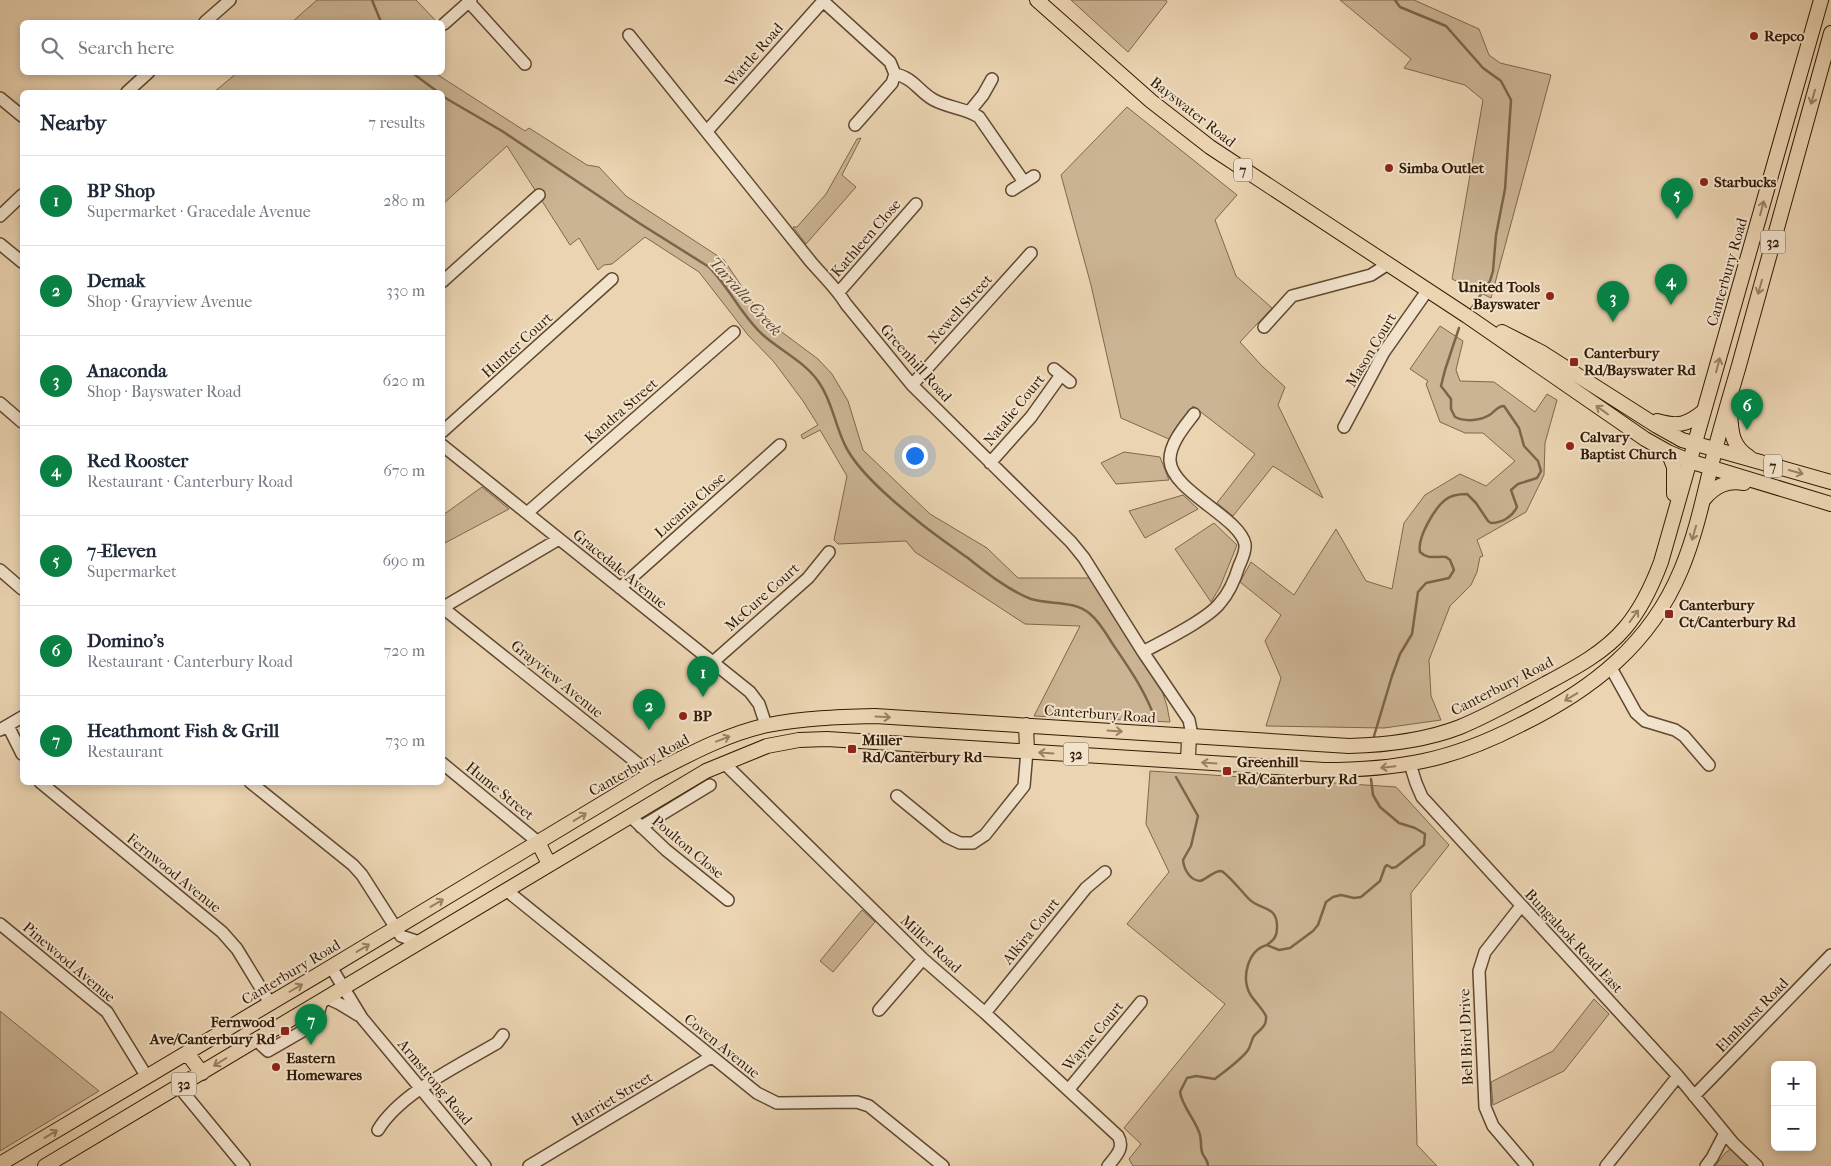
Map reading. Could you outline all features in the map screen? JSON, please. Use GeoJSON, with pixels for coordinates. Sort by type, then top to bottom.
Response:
{"type":"FeatureCollection","features":[{"type":"Feature","properties":{"kind":"main road","name":"Bayswater Road"},"geometry":{"type":"LineString","coordinates":[[1037,0],[1181,126],[1226,158],[1467,316],[1682,440],[1831,482]]}},
{"type":"Feature","properties":{"kind":"main road","name":"Canterbury Road"},"geometry":{"type":"LineString","coordinates":[[0,1164],[331,967],[398,932],[538,842],[651,774],[708,745],[766,725],[819,717],[875,716],[1348,746],[1380,745],[1415,740],[1444,733],[1476,720],[1574,668],[1601,651],[1624,630],[1648,594],[1661,562],[1821,0]]}},
{"type":"Feature","properties":{"kind":"main road","name":"32"},"geometry":{"type":"LineString","coordinates":[[45,1166],[669,792],[706,771],[767,746],[799,740],[827,739],[1324,770],[1372,769],[1410,764],[1458,752],[1512,730],[1580,692],[1610,668],[1642,636],[1671,591],[1688,552],[1831,33]]}},
{"type":"Feature","properties":{"kind":"main road"},"geometry":{"type":"LineString","coordinates":[[1747,261],[1767,263]]}},
{"type":"Feature","properties":{"kind":"main road","name":"Bayswater Road"},"geometry":{"type":"LineString","coordinates":[[1534,353],[1632,431],[1668,452],[1689,461],[1831,504]]}},
{"type":"Feature","properties":{"kind":"main road"},"geometry":{"type":"LineString","coordinates":[[1730,398],[1731,430],[1734,442],[1738,449],[1755,461]]}},
{"type":"Feature","properties":{"kind":"main road"},"geometry":{"type":"LineString","coordinates":[[1642,417],[1680,425],[1689,423],[1704,411]]}},
{"type":"Feature","properties":{"kind":"main road"},"geometry":{"type":"LineString","coordinates":[[1668,452],[1674,467],[1675,478],[1670,529]]}},
{"type":"Feature","properties":{"kind":"main road"},"geometry":{"type":"LineString","coordinates":[[1703,499],[1716,488],[1727,483],[1738,482],[1777,488]]}},
{"type":"Feature","properties":{"kind":"main road"},"geometry":{"type":"LineString","coordinates":[[1601,651],[1610,668]]}},
{"type":"Feature","properties":{"kind":"main road"},"geometry":{"type":"LineString","coordinates":[[1026,725],[1027,751]]}},
{"type":"Feature","properties":{"kind":"main road"},"geometry":{"type":"LineString","coordinates":[[1188,761],[1189,736]]}},
{"type":"Feature","properties":{"kind":"main road"},"geometry":{"type":"LineString","coordinates":[[651,774],[669,792]]}},
{"type":"Feature","properties":{"kind":"main road"},"geometry":{"type":"LineString","coordinates":[[538,842],[549,864]]}},
{"type":"Feature","properties":{"kind":"main road"},"geometry":{"type":"LineString","coordinates":[[187,1053],[202,1073]]}},
{"type":"Feature","properties":{"kind":"street"},"geometry":{"type":"LineString","coordinates":[[207,20],[230,0]]}},
{"type":"Feature","properties":{"kind":"street"},"geometry":{"type":"LineString","coordinates":[[823,0],[890,62],[895,74],[892,83],[855,125]]}},
{"type":"Feature","properties":{"kind":"street","name":"Wattle Road"},"geometry":{"type":"LineString","coordinates":[[707,131],[823,0]]}},
{"type":"Feature","properties":{"kind":"street"},"geometry":{"type":"LineString","coordinates":[[445,23],[470,1],[525,64]]}},
{"type":"Feature","properties":{"kind":"street","name":"Greenhill Road"},"geometry":{"type":"LineString","coordinates":[[629,35],[912,385],[1071,542],[1084,558],[1191,725],[1192,730],[1189,736]]}},
{"type":"Feature","properties":{"kind":"street"},"geometry":{"type":"LineString","coordinates":[[895,74],[906,77],[934,100],[970,111],[979,117],[1024,182]]}},
{"type":"Feature","properties":{"kind":"street"},"geometry":{"type":"LineString","coordinates":[[129,90],[146,75]]}},
{"type":"Feature","properties":{"kind":"street"},"geometry":{"type":"LineString","coordinates":[[970,111],[983,96],[992,78]]}},
{"type":"Feature","properties":{"kind":"street"},"geometry":{"type":"LineString","coordinates":[[0,98],[20,114]]}},
{"type":"Feature","properties":{"kind":"street"},"geometry":{"type":"LineString","coordinates":[[1012,190],[1034,176]]}},
{"type":"Feature","properties":{"kind":"street"},"geometry":{"type":"LineString","coordinates":[[445,279],[539,195]]}},
{"type":"Feature","properties":{"kind":"street"},"geometry":{"type":"LineString","coordinates":[[0,216],[20,197]]}},
{"type":"Feature","properties":{"kind":"street","name":"Kathleen Close"},"geometry":{"type":"LineString","coordinates":[[838,292],[916,204]]}},
{"type":"Feature","properties":{"kind":"street"},"geometry":{"type":"LineString","coordinates":[[0,244],[20,260]]}},
{"type":"Feature","properties":{"kind":"street","name":"Newell Street"},"geometry":{"type":"LineString","coordinates":[[912,385],[1031,253]]}},
{"type":"Feature","properties":{"kind":"street"},"geometry":{"type":"LineString","coordinates":[[1264,327],[1292,296],[1371,275],[1388,264]]}},
{"type":"Feature","properties":{"kind":"street","name":"Hunter Court"},"geometry":{"type":"LineString","coordinates":[[445,429],[612,279]]}},
{"type":"Feature","properties":{"kind":"street","name":"Mason Court"},"geometry":{"type":"LineString","coordinates":[[1344,428],[1384,352],[1427,291]]}},
{"type":"Feature","properties":{"kind":"street","name":"Kandra Street"},"geometry":{"type":"LineString","coordinates":[[527,513],[734,332]]}},
{"type":"Feature","properties":{"kind":"street","name":"Natalie Court"},"geometry":{"type":"LineString","coordinates":[[990,463],[1031,417],[1062,375]]}},
{"type":"Feature","properties":{"kind":"street"},"geometry":{"type":"LineString","coordinates":[[0,403],[20,420]]}},
{"type":"Feature","properties":{"kind":"street"},"geometry":{"type":"LineString","coordinates":[[1143,652],[1197,621],[1220,604],[1233,582],[1245,551],[1240,535],[1180,482],[1172,468],[1170,461],[1176,441],[1194,414]]}},
{"type":"Feature","properties":{"kind":"street","name":"Lucania Close"},"geometry":{"type":"LineString","coordinates":[[620,588],[780,444]]}},
{"type":"Feature","properties":{"kind":"street","name":"Gracedale Avenue"},"geometry":{"type":"LineString","coordinates":[[445,447],[755,697],[760,704],[766,725]]}},
{"type":"Feature","properties":{"kind":"street"},"geometry":{"type":"LineString","coordinates":[[445,607],[559,539]]}},
{"type":"Feature","properties":{"kind":"street","name":"McCure Court"},"geometry":{"type":"LineString","coordinates":[[713,662],[808,578],[829,552]]}},
{"type":"Feature","properties":{"kind":"street"},"geometry":{"type":"LineString","coordinates":[[0,570],[20,587]]}},
{"type":"Feature","properties":{"kind":"street","name":"Grayview Avenue"},"geometry":{"type":"LineString","coordinates":[[445,610],[651,774]]}},
{"type":"Feature","properties":{"kind":"street"},"geometry":{"type":"LineString","coordinates":[[1610,668],[1636,712],[1646,721],[1675,730],[1684,736],[1708,765]]}},
{"type":"Feature","properties":{"kind":"street"},"geometry":{"type":"LineString","coordinates":[[20,719],[4,728],[20,751]]}},
{"type":"Feature","properties":{"kind":"street"},"geometry":{"type":"LineString","coordinates":[[897,796],[947,837],[960,843],[973,843],[985,835],[1024,786],[1027,751]]}},
{"type":"Feature","properties":{"kind":"street","name":"Miller Road"},"geometry":{"type":"LineString","coordinates":[[724,763],[923,959],[1069,1089],[1118,1136],[1122,1142],[1121,1149],[1108,1166]]}},
{"type":"Feature","properties":{"kind":"street","name":"Bungalook Road East"},"geometry":{"type":"LineString","coordinates":[[1410,764],[1422,797],[1678,1076],[1725,1133],[1757,1166]]}},
{"type":"Feature","properties":{"kind":"street","name":"Hume Street"},"geometry":{"type":"LineString","coordinates":[[445,765],[538,842]]}},
{"type":"Feature","properties":{"kind":"street","name":"Fernwood Avenue"},"geometry":{"type":"LineString","coordinates":[[44,785],[222,932],[237,949],[270,1003]]}},
{"type":"Feature","properties":{"kind":"street"},"geometry":{"type":"LineString","coordinates":[[254,785],[353,865],[362,875],[398,932],[419,942]]}},
{"type":"Feature","properties":{"kind":"street"},"geometry":{"type":"LineString","coordinates":[[641,827],[710,785]]}},
{"type":"Feature","properties":{"kind":"street","name":"Poulton Close"},"geometry":{"type":"LineString","coordinates":[[630,816],[666,850],[728,900]]}},
{"type":"Feature","properties":{"kind":"street","name":"Alkira Court"},"geometry":{"type":"LineString","coordinates":[[985,1013],[1086,888],[1105,872]]}},
{"type":"Feature","properties":{"kind":"street","name":"Coven Avenue"},"geometry":{"type":"LineString","coordinates":[[506,890],[757,1093],[777,1103],[857,1102],[869,1106],[943,1166]]}},
{"type":"Feature","properties":{"kind":"street","name":"Bell Bird Drive"},"geometry":{"type":"LineString","coordinates":[[1521,906],[1485,952],[1479,971],[1485,1107],[1493,1126],[1527,1166]]}},
{"type":"Feature","properties":{"kind":"street","name":"Pinewood Avenue"},"geometry":{"type":"LineString","coordinates":[[0,924],[108,1012],[147,1077]]}},
{"type":"Feature","properties":{"kind":"street"},"geometry":{"type":"LineString","coordinates":[[396,956],[398,932]]}},
{"type":"Feature","properties":{"kind":"street","name":"Elmhurst Road"},"geometry":{"type":"LineString","coordinates":[[1694,1096],[1831,955]]}},
{"type":"Feature","properties":{"kind":"street"},"geometry":{"type":"LineString","coordinates":[[879,1010],[923,959]]}},
{"type":"Feature","properties":{"kind":"street","name":"Armstrong Road"},"geometry":{"type":"LineString","coordinates":[[331,967],[362,1018],[485,1166]]}},
{"type":"Feature","properties":{"kind":"street","name":"Armstrong Road"},"geometry":{"type":"LineString","coordinates":[[324,999],[340,1004],[362,1018]]}},
{"type":"Feature","properties":{"kind":"street","name":"Wayne Court"},"geometry":{"type":"LineString","coordinates":[[1069,1089],[1141,1002]]}},
{"type":"Feature","properties":{"kind":"street"},"geometry":{"type":"LineString","coordinates":[[378,1130],[384,1119],[420,1089],[497,1043],[503,1035]]}},
{"type":"Feature","properties":{"kind":"street","name":"Harriet Street"},"geometry":{"type":"LineString","coordinates":[[529,1166],[711,1057]]}},
{"type":"Feature","properties":{"kind":"street"},"geometry":{"type":"LineString","coordinates":[[1606,1166],[1678,1076]]}},
{"type":"Feature","properties":{"kind":"street"},"geometry":{"type":"LineString","coordinates":[[179,1087],[244,1166]]}},
{"type":"Feature","properties":{"kind":"street"},"geometry":{"type":"LineString","coordinates":[[1706,1166],[1725,1133]]}},
{"type":"Feature","properties":{"kind":"shaded area"},"geometry":{"type":"Polygon","coordinates":[[[317,0],[416,0],[435,20],[294,20],[317,0]]]}},
{"type":"Feature","properties":{"kind":"shaded area"},"geometry":{"type":"Polygon","coordinates":[[[1071,0],[1166,0],[1167,2],[1128,52],[1071,0]]]}},
{"type":"Feature","properties":{"kind":"shaded area"},"geometry":{"type":"Polygon","coordinates":[[[1340,0],[1414,0],[1479,29],[1489,55],[1500,63],[1551,75],[1491,298],[1452,279],[1483,100],[1465,85],[1404,68],[1411,59],[1340,0]]]}},
{"type":"Feature","properties":{"kind":"shaded area"},"geometry":{"type":"Polygon","coordinates":[[[235,75],[438,75],[525,131],[529,128],[587,165],[599,167],[626,196],[724,260],[763,318],[818,359],[832,374],[848,401],[863,450],[930,514],[987,548],[1018,578],[1093,578],[1161,688],[1170,722],[1034,716],[1080,626],[1025,624],[915,552],[906,541],[838,544],[834,540],[847,476],[820,430],[803,439],[801,435],[818,425],[774,362],[748,335],[699,272],[645,237],[612,264],[604,265],[598,270],[579,238],[570,245],[507,146],[445,202],[445,90],[216,90],[235,75]]]}},
{"type":"Feature","properties":{"kind":"shaded area"},"geometry":{"type":"Polygon","coordinates":[[[1127,107],[1237,195],[1215,220],[1236,276],[1272,308],[1240,342],[1285,387],[1278,405],[1323,498],[1273,466],[1233,516],[1217,503],[1255,454],[1193,406],[1169,439],[1121,418],[1091,285],[1061,175],[1127,107]]]}},
{"type":"Feature","properties":{"kind":"shaded area"},"geometry":{"type":"Polygon","coordinates":[[[861,138],[842,175],[856,187],[806,244],[793,227],[797,227],[826,194],[857,139],[861,138]]]}},
{"type":"Feature","properties":{"kind":"shaded area"},"geometry":{"type":"Polygon","coordinates":[[[1440,326],[1463,341],[1456,370],[1460,381],[1494,382],[1535,412],[1547,394],[1557,400],[1545,443],[1544,475],[1526,512],[1477,540],[1483,556],[1480,557],[1477,572],[1471,585],[1450,606],[1429,660],[1431,696],[1441,720],[1384,728],[1266,726],[1281,678],[1265,641],[1281,615],[1240,582],[1251,562],[1294,595],[1336,529],[1366,581],[1392,589],[1404,523],[1425,495],[1460,474],[1486,486],[1515,461],[1483,433],[1465,433],[1440,422],[1426,384],[1428,381],[1410,369],[1440,326]]]}},
{"type":"Feature","properties":{"kind":"shaded area"},"geometry":{"type":"Polygon","coordinates":[[[1124,452],[1160,457],[1169,480],[1116,484],[1101,463],[1124,452]]]}},
{"type":"Feature","properties":{"kind":"shaded area"},"geometry":{"type":"Polygon","coordinates":[[[482,487],[509,509],[445,543],[445,514],[482,487]]]}},
{"type":"Feature","properties":{"kind":"shaded area"},"geometry":{"type":"Polygon","coordinates":[[[1183,495],[1198,509],[1145,538],[1129,511],[1183,495]]]}},
{"type":"Feature","properties":{"kind":"shaded area"},"geometry":{"type":"Polygon","coordinates":[[[1214,523],[1237,545],[1220,587],[1211,602],[1175,549],[1214,523]]]}},
{"type":"Feature","properties":{"kind":"shaded area"},"geometry":{"type":"Polygon","coordinates":[[[1150,771],[1396,787],[1449,845],[1411,893],[1417,1145],[1437,1166],[1133,1166],[1129,1159],[1141,1144],[1124,1128],[1225,1004],[1127,924],[1169,872],[1146,824],[1150,771]]]}},
{"type":"Feature","properties":{"kind":"shaded area"},"geometry":{"type":"Polygon","coordinates":[[[862,910],[875,922],[833,972],[820,961],[862,910]]]}},
{"type":"Feature","properties":{"kind":"shaded area"},"geometry":{"type":"Polygon","coordinates":[[[1594,999],[1609,1014],[1564,1071],[1493,1105],[1491,1082],[1553,1051],[1594,999]]]}},
{"type":"Feature","properties":{"kind":"shaded area"},"geometry":{"type":"Polygon","coordinates":[[[0,1011],[99,1091],[0,1151],[0,1011]]]}},
{"type":"Feature","properties":{"kind":"shaded area"},"geometry":{"type":"Polygon","coordinates":[[[1734,1147],[1750,1166],[1715,1166],[1725,1153],[1734,1147]]]}},
{"type":"Feature","properties":{"kind":"waterway","name":"Tarralla Creek"},"geometry":{"type":"LineString","coordinates":[[372,0],[380,20]]}},
{"type":"Feature","properties":{"kind":"waterway"},"geometry":{"type":"LineString","coordinates":[[1395,0],[1400,7],[1446,26],[1483,68],[1501,81],[1511,100],[1505,189],[1496,235],[1493,271],[1490,281],[1471,309]]}},
{"type":"Feature","properties":{"kind":"waterway","name":"Tarralla Creek"},"geometry":{"type":"LineString","coordinates":[[415,75],[435,90]]}},
{"type":"Feature","properties":{"kind":"waterway","name":"Tarralla Creek"},"geometry":{"type":"LineString","coordinates":[[445,98],[502,131],[639,223],[709,267],[755,327],[770,341],[801,363],[815,377],[828,398],[841,436],[850,454],[877,486],[925,527],[1006,586],[1031,599],[1069,604],[1089,613],[1102,627],[1129,668],[1152,711]]}},
{"type":"Feature","properties":{"kind":"waterway"},"geometry":{"type":"LineString","coordinates":[[1374,736],[1400,654],[1412,634],[1418,592],[1426,583],[1449,578],[1454,570],[1450,560],[1446,557],[1429,557],[1420,552],[1421,539],[1431,517],[1447,498],[1467,494],[1476,503],[1488,521],[1491,523],[1503,521],[1517,507],[1511,490],[1518,484],[1537,478],[1541,471],[1538,461],[1524,446],[1519,428],[1504,406],[1478,419],[1463,420],[1455,417],[1451,409],[1451,399],[1441,386],[1459,328]]}},
{"type":"Feature","properties":{"kind":"waterway"},"geometry":{"type":"LineString","coordinates":[[1176,777],[1198,816],[1191,846],[1183,860],[1186,871],[1190,877],[1200,881],[1215,872],[1221,871],[1252,902],[1271,911],[1276,920],[1277,931],[1275,937],[1268,944]]}},
{"type":"Feature","properties":{"kind":"waterway"},"geometry":{"type":"LineString","coordinates":[[1208,1166],[1202,1152],[1199,1132],[1183,1102],[1180,1092],[1187,1078],[1196,1076],[1215,1079],[1228,1069],[1245,1054],[1252,1039],[1264,1025],[1266,1016],[1250,994],[1246,980],[1248,965],[1255,952],[1267,945],[1279,950],[1290,948],[1318,925],[1326,902],[1333,897],[1341,895],[1354,898],[1361,897],[1380,881],[1387,865],[1392,868],[1396,867],[1424,845],[1425,834],[1415,828],[1399,823],[1380,807],[1373,795],[1371,779]]}},
{"type":"Feature","properties":{"kind":"place","name":"Repco"},"geometry":{"type":"Point","coordinates":[1754,36]}},
{"type":"Feature","properties":{"kind":"place","name":"Simba Outlet"},"geometry":{"type":"Point","coordinates":[1389,168]}},
{"type":"Feature","properties":{"kind":"place","name":"Starbucks"},"geometry":{"type":"Point","coordinates":[1704,182]}},
{"type":"Feature","properties":{"kind":"place","name":"7-Eleven"},"geometry":{"type":"Point","coordinates":[1677,219]}},
{"type":"Feature","properties":{"kind":"place","name":"United Tools Bayswater"},"geometry":{"type":"Point","coordinates":[1550,296]}},
{"type":"Feature","properties":{"kind":"place","name":"Red Rooster"},"geometry":{"type":"Point","coordinates":[1671,305]}},
{"type":"Feature","properties":{"kind":"place","name":"Anaconda"},"geometry":{"type":"Point","coordinates":[1613,322]}},
{"type":"Feature","properties":{"kind":"place","name":"Canterbury Rd/Bayswater Rd"},"geometry":{"type":"Point","coordinates":[1574,362]}},
{"type":"Feature","properties":{"kind":"place","name":"Domino's"},"geometry":{"type":"Point","coordinates":[1747,430]}},
{"type":"Feature","properties":{"kind":"place","name":"Calvary Baptist Church"},"geometry":{"type":"Point","coordinates":[1570,446]}},
{"type":"Feature","properties":{"kind":"place","name":"Canterbury Ct/Canterbury Rd"},"geometry":{"type":"Point","coordinates":[1669,614]}},
{"type":"Feature","properties":{"kind":"place","name":"BP Shop"},"geometry":{"type":"Point","coordinates":[703,697]}},
{"type":"Feature","properties":{"kind":"place","name":"BP"},"geometry":{"type":"Point","coordinates":[683,716]}},
{"type":"Feature","properties":{"kind":"place","name":"Demak"},"geometry":{"type":"Point","coordinates":[649,730]}},
{"type":"Feature","properties":{"kind":"place","name":"Miller Rd/Canterbury Rd"},"geometry":{"type":"Point","coordinates":[852,749]}},
{"type":"Feature","properties":{"kind":"place","name":"Greenhill Rd/Canterbury Rd"},"geometry":{"type":"Point","coordinates":[1227,771]}},
{"type":"Feature","properties":{"kind":"place","name":"Fernwood Ave/Canterbury Rd"},"geometry":{"type":"Point","coordinates":[285,1031]}},
{"type":"Feature","properties":{"kind":"place","name":"Heathmont Fish & Grill"},"geometry":{"type":"Point","coordinates":[311,1045]}},
{"type":"Feature","properties":{"kind":"place","name":"Eastern Homewares"},"geometry":{"type":"Point","coordinates":[276,1067]}}]}
